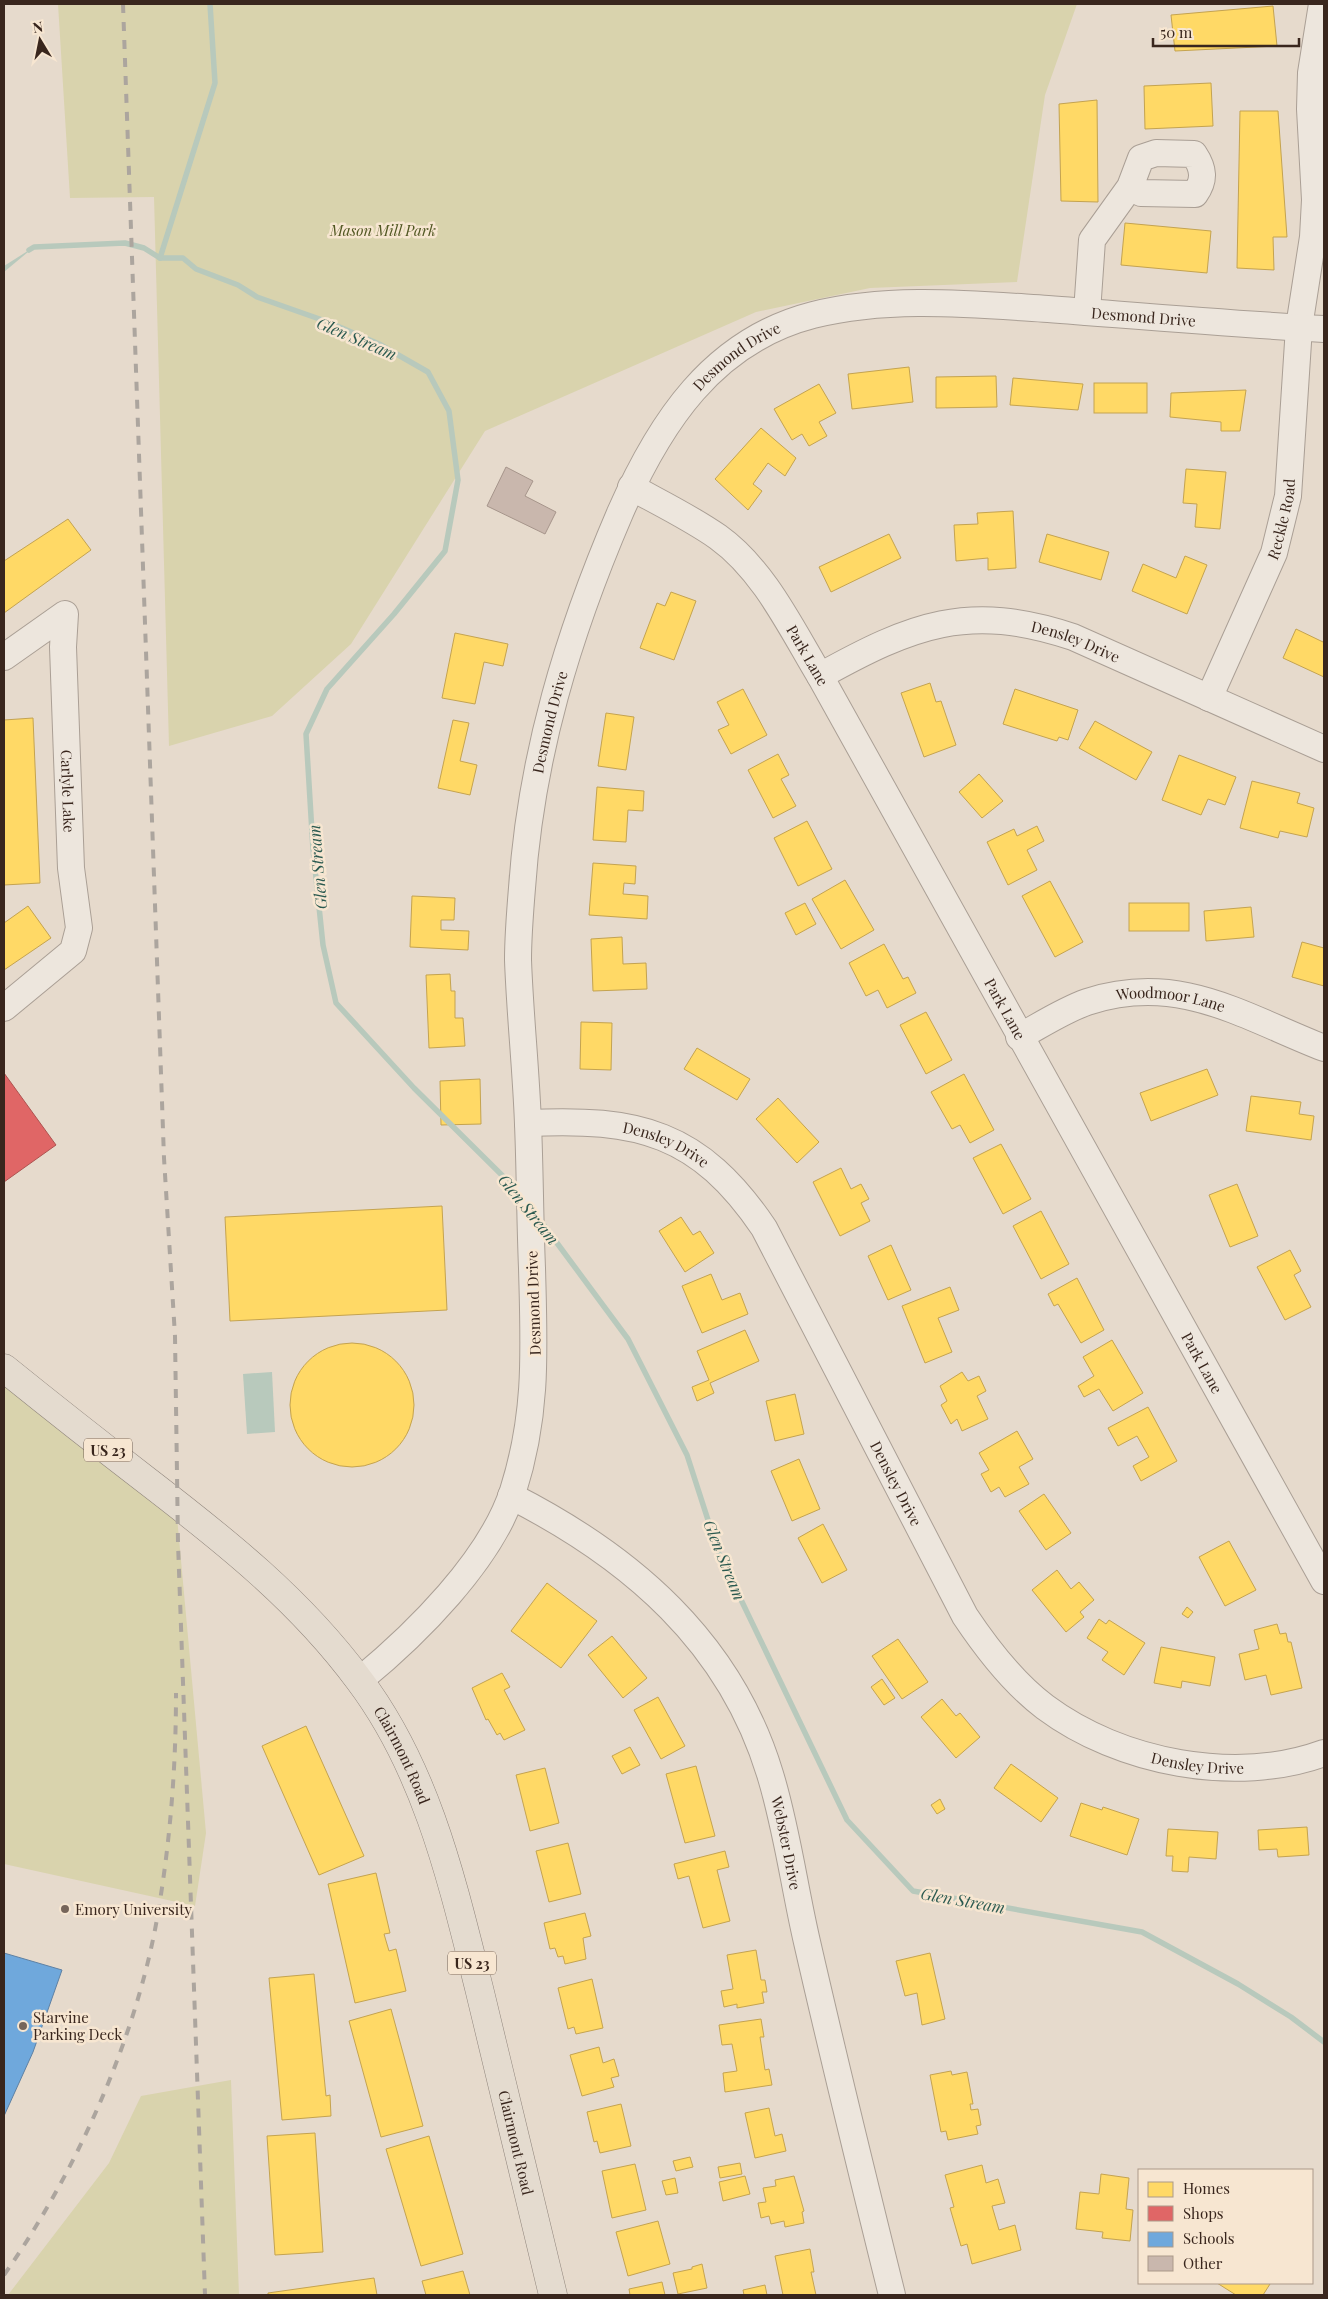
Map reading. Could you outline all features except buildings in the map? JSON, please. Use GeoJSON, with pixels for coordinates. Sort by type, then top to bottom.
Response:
{"type":"FeatureCollection","features":[{"type":"Feature","properties":{"kind":"main road","name":"Clairmont Road"},"geometry":{"type":"LineString","coordinates":[[4,1368],[261,1572],[297,1606],[360,1680],[374,1702],[410,1766],[446,1861],[553,2295]]}},
{"type":"Feature","properties":{"kind":"street","name":"Reckle Road"},"geometry":{"type":"LineString","coordinates":[[1209,698],[1274,553],[1288,496],[1312,328],[1315,200],[1310,109],[1311,73],[1322,4]]}},
{"type":"Feature","properties":{"kind":"street"},"geometry":{"type":"LineString","coordinates":[[1087,312],[1092,240],[1130,187]]}},
{"type":"Feature","properties":{"kind":"street","name":"Desmond Drive"},"geometry":{"type":"LineString","coordinates":[[360,1680],[383,1660],[458,1583],[497,1529],[511,1496],[529,1433],[533,1400],[535,1352],[528,1123],[518,956],[527,824],[538,762],[554,693],[587,592],[631,487],[666,423],[688,394],[731,354],[758,337],[786,323],[842,309],[911,303],[977,304],[1312,328]]}},
{"type":"Feature","properties":{"kind":"street","name":"Park Lane"},"geometry":{"type":"LineString","coordinates":[[631,487],[702,527],[733,549],[768,592],[820,676],[1324,1582]]}},
{"type":"Feature","properties":{"kind":"street","name":"Carlyle Lake"},"geometry":{"type":"LineString","coordinates":[[4,656],[65,614],[63,647],[71,868],[79,928],[74,951],[4,1008]]}},
{"type":"Feature","properties":{"kind":"street","name":"Densley Drive"},"geometry":{"type":"LineString","coordinates":[[820,676],[867,650],[913,631],[959,621],[1006,621],[1051,630],[1073,638],[1324,749]]}},
{"type":"Feature","properties":{"kind":"street","name":"Woodmoor Lane"},"geometry":{"type":"LineString","coordinates":[[1020,1037],[1087,1002],[1126,995],[1167,992],[1200,997],[1324,1048]]}},
{"type":"Feature","properties":{"kind":"street","name":"Densley Drive"},"geometry":{"type":"LineString","coordinates":[[528,1123],[597,1122],[626,1126],[658,1135],[712,1167],[738,1193],[764,1228],[965,1616],[995,1658],[1046,1708],[1090,1733],[1118,1745],[1145,1755],[1180,1763],[1224,1768],[1267,1766],[1288,1764],[1324,1753]]}},
{"type":"Feature","properties":{"kind":"street","name":"Webster Drive"},"geometry":{"type":"LineString","coordinates":[[511,1496],[543,1512],[581,1536],[630,1570],[666,1602],[707,1649],[728,1678],[750,1722],[770,1773],[782,1820],[807,1941],[892,2295]]}},
{"type":"Feature","properties":{"kind":"green space","name":"Mason Mill Park"},"geometry":{"type":"Polygon","coordinates":[[[58,4],[1077,4],[1045,95],[1017,282],[870,288],[756,312],[485,431],[351,644],[272,716],[169,746],[154,197],[70,198],[58,4]]]}},
{"type":"Feature","properties":{"kind":"green space","name":"Emory University"},"geometry":{"type":"Polygon","coordinates":[[[4,1370],[176,1506],[206,1833],[195,1906],[4,1864],[4,1370]]]}},
{"type":"Feature","properties":{"kind":"green space"},"geometry":{"type":"Polygon","coordinates":[[[231,2080],[239,2295],[8,2295],[109,2163],[141,2096],[231,2080]]]}},
{"type":"Feature","properties":{"kind":"shaded area"},"geometry":{"type":"Polygon","coordinates":[[[34,247],[4,272],[4,266],[34,247]]]}},
{"type":"Feature","properties":{"kind":"shaded area"},"geometry":{"type":"Polygon","coordinates":[[[272,1372],[275,1432],[247,1434],[243,1374],[272,1372]]]}},
{"type":"Feature","properties":{"kind":"waterway"},"geometry":{"type":"LineString","coordinates":[[160,258],[215,83],[210,4]]}},
{"type":"Feature","properties":{"kind":"waterway"},"geometry":{"type":"LineString","coordinates":[[29,250],[34,247],[125,243],[144,248],[160,258]]}},
{"type":"Feature","properties":{"kind":"waterway","name":"Glen Stream"},"geometry":{"type":"LineString","coordinates":[[160,258],[183,258],[196,269],[238,285],[257,297],[328,322],[379,344],[428,372],[449,411],[458,480],[445,551],[394,614],[327,689],[306,734],[313,849],[323,945],[336,1003],[414,1088],[520,1193]]}},
{"type":"Feature","properties":{"kind":"waterway","name":"Glen Stream"},"geometry":{"type":"LineString","coordinates":[[540,1220],[628,1339],[687,1455],[719,1554],[847,1820],[913,1891],[1142,1932],[1238,1984],[1291,2017],[1324,2042]]}},
{"type":"Feature","properties":{"kind":"railway"},"geometry":{"type":"LineString","coordinates":[[123,4],[164,1158],[175,1336],[178,1543],[205,2295]]}},
{"type":"Feature","properties":{"kind":"railway"},"geometry":{"type":"LineString","coordinates":[[4,2275],[55,2194],[78,2150],[118,2059],[134,2012],[157,1919],[169,1835],[175,1750],[176,1693]]}},
{"type":"Feature","properties":{"kind":"place","name":"Emory University"},"geometry":{"type":"Point","coordinates":[65,1909]}},
{"type":"Feature","properties":{"kind":"place","name":"Starvine Parking Deck"},"geometry":{"type":"Point","coordinates":[23,2026]}}]}
